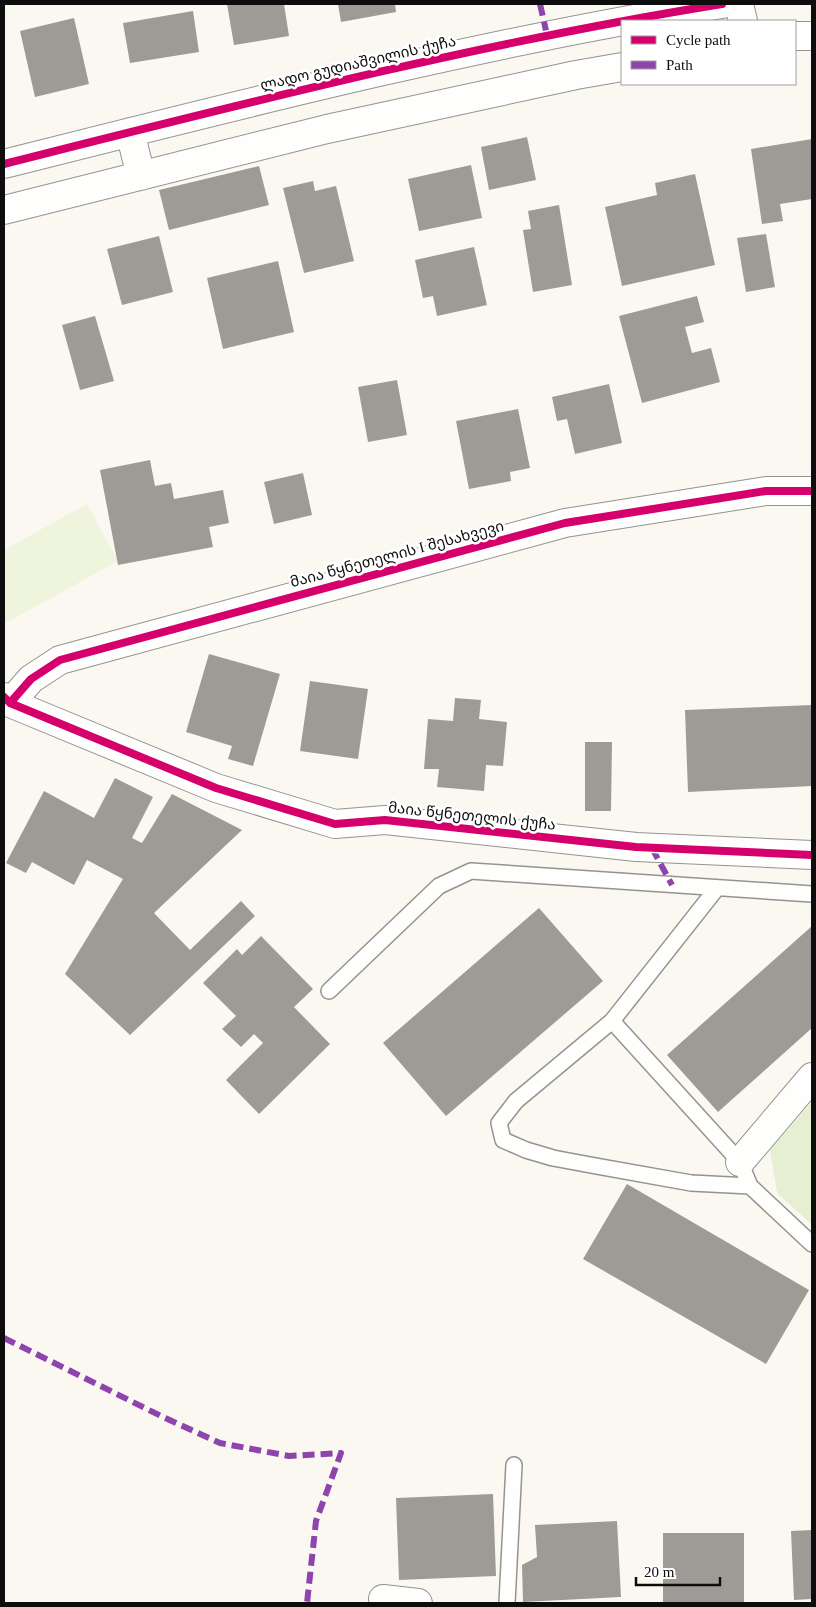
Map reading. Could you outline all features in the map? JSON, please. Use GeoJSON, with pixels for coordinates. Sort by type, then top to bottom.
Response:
{"type":"FeatureCollection","features":[{"type":"Feature","properties":{"kind":"street","name":"ლადო გუდიაშვილის ქუჩა"},"geometry":{"type":"LineString","coordinates":[[628,20],[722,4]]}},
{"type":"Feature","properties":{"kind":"street"},"geometry":{"type":"LineString","coordinates":[[739,4],[743,20]]}},
{"type":"Feature","properties":{"kind":"street","name":"ლადო გუდიაშვილის ქუჩა"},"geometry":{"type":"LineString","coordinates":[[4,164],[381,70],[546,34],[621,21]]}},
{"type":"Feature","properties":{"kind":"street"},"geometry":{"type":"LineString","coordinates":[[796,36],[812,36]]}},
{"type":"Feature","properties":{"kind":"street"},"geometry":{"type":"LineString","coordinates":[[4,210],[327,129],[576,75],[621,67]]}},
{"type":"Feature","properties":{"kind":"street"},"geometry":{"type":"LineString","coordinates":[[130,132],[141,176]]}},
{"type":"Feature","properties":{"kind":"street","name":"მაია წყნეთელის I შესახვევი"},"geometry":{"type":"LineString","coordinates":[[7,700],[31,679],[60,660],[565,523],[766,491],[812,491]]}},
{"type":"Feature","properties":{"kind":"street","name":"მაია წყნეთელის ქუჩა"},"geometry":{"type":"LineString","coordinates":[[7,700],[216,788],[335,824],[385,820],[636,847],[812,855]]}},
{"type":"Feature","properties":{"kind":"street"},"geometry":{"type":"LineString","coordinates":[[745,1174],[812,1077]]}},
{"type":"Feature","properties":{"kind":"street"},"geometry":{"type":"LineString","coordinates":[[383,1600],[418,1603]]}},
{"type":"Feature","properties":{"kind":"lane"},"geometry":{"type":"LineString","coordinates":[[329,991],[439,886],[472,871],[812,894]]}},
{"type":"Feature","properties":{"kind":"lane"},"geometry":{"type":"LineString","coordinates":[[717,888],[612,1021],[516,1101],[499,1123],[503,1140],[526,1150],[596,1166],[691,1183],[745,1174]]}},
{"type":"Feature","properties":{"kind":"lane"},"geometry":{"type":"LineString","coordinates":[[612,1021],[745,1174],[812,1244]]}},
{"type":"Feature","properties":{"kind":"lane"},"geometry":{"type":"LineString","coordinates":[[507,1603],[514,1465]]}},
{"type":"Feature","properties":{"kind":"green space"},"geometry":{"type":"Polygon","coordinates":[[[87,504],[118,561],[4,624],[4,550],[87,504]]]}},
{"type":"Feature","properties":{"kind":"green space"},"geometry":{"type":"Polygon","coordinates":[[[812,1102],[812,1225],[777,1193],[770,1150],[812,1102]]]}},
{"type":"Feature","properties":{"kind":"building"},"geometry":{"type":"Polygon","coordinates":[[[227,4],[284,4],[289,36],[234,45],[227,4]]]}},
{"type":"Feature","properties":{"kind":"building"},"geometry":{"type":"Polygon","coordinates":[[[338,4],[395,4],[396,12],[341,22],[338,4]]]}},
{"type":"Feature","properties":{"kind":"building"},"geometry":{"type":"Polygon","coordinates":[[[193,11],[199,52],[130,63],[123,23],[193,11]]]}},
{"type":"Feature","properties":{"kind":"building"},"geometry":{"type":"Polygon","coordinates":[[[74,18],[89,84],[35,97],[20,31],[74,18]]]}},
{"type":"Feature","properties":{"kind":"building"},"geometry":{"type":"Polygon","coordinates":[[[527,137],[536,180],[489,190],[481,147],[527,137]]]}},
{"type":"Feature","properties":{"kind":"building"},"geometry":{"type":"Polygon","coordinates":[[[812,139],[812,199],[780,204],[783,221],[762,224],[751,149],[812,139]]]}},
{"type":"Feature","properties":{"kind":"building"},"geometry":{"type":"Polygon","coordinates":[[[471,165],[482,218],[419,231],[408,179],[471,165]]]}},
{"type":"Feature","properties":{"kind":"building"},"geometry":{"type":"Polygon","coordinates":[[[259,166],[269,205],[169,230],[159,190],[259,166]]]}},
{"type":"Feature","properties":{"kind":"building"},"geometry":{"type":"Polygon","coordinates":[[[695,174],[715,265],[622,286],[605,207],[657,195],[655,183],[695,174]]]}},
{"type":"Feature","properties":{"kind":"building"},"geometry":{"type":"Polygon","coordinates":[[[313,181],[315,191],[336,186],[354,261],[304,273],[283,188],[313,181]]]}},
{"type":"Feature","properties":{"kind":"building"},"geometry":{"type":"Polygon","coordinates":[[[559,205],[572,285],[533,292],[523,230],[531,229],[528,211],[559,205]]]}},
{"type":"Feature","properties":{"kind":"building"},"geometry":{"type":"Polygon","coordinates":[[[766,234],[775,287],[746,292],[737,238],[766,234]]]}},
{"type":"Feature","properties":{"kind":"building"},"geometry":{"type":"Polygon","coordinates":[[[159,236],[173,292],[122,305],[107,249],[159,236]]]}},
{"type":"Feature","properties":{"kind":"building"},"geometry":{"type":"Polygon","coordinates":[[[474,247],[487,305],[437,316],[433,296],[423,298],[415,260],[474,247]]]}},
{"type":"Feature","properties":{"kind":"building"},"geometry":{"type":"Polygon","coordinates":[[[278,261],[294,332],[223,349],[207,278],[278,261]]]}},
{"type":"Feature","properties":{"kind":"building"},"geometry":{"type":"Polygon","coordinates":[[[697,296],[704,322],[685,327],[692,353],[711,348],[720,382],[642,403],[619,316],[697,296]]]}},
{"type":"Feature","properties":{"kind":"building"},"geometry":{"type":"Polygon","coordinates":[[[95,316],[114,381],[80,390],[62,325],[95,316]]]}},
{"type":"Feature","properties":{"kind":"building"},"geometry":{"type":"Polygon","coordinates":[[[397,380],[407,435],[368,442],[358,387],[397,380]]]}},
{"type":"Feature","properties":{"kind":"building"},"geometry":{"type":"Polygon","coordinates":[[[609,384],[622,443],[575,454],[567,419],[557,421],[552,397],[609,384]]]}},
{"type":"Feature","properties":{"kind":"building"},"geometry":{"type":"Polygon","coordinates":[[[518,409],[530,468],[510,472],[511,481],[469,489],[456,421],[518,409]]]}},
{"type":"Feature","properties":{"kind":"building"},"geometry":{"type":"Polygon","coordinates":[[[150,460],[155,486],[171,483],[174,499],[223,490],[229,523],[209,527],[213,547],[118,565],[100,470],[150,460]]]}},
{"type":"Feature","properties":{"kind":"building"},"geometry":{"type":"Polygon","coordinates":[[[303,473],[312,515],[274,524],[264,482],[303,473]]]}},
{"type":"Feature","properties":{"kind":"building"},"geometry":{"type":"Polygon","coordinates":[[[209,654],[280,674],[253,766],[228,759],[232,746],[186,732],[209,654]]]}},
{"type":"Feature","properties":{"kind":"building"},"geometry":{"type":"Polygon","coordinates":[[[310,681],[368,689],[358,759],[300,751],[310,681]]]}},
{"type":"Feature","properties":{"kind":"building"},"geometry":{"type":"Polygon","coordinates":[[[455,698],[481,700],[479,719],[507,722],[503,766],[486,765],[484,791],[437,787],[439,769],[424,769],[428,719],[453,721],[455,698]]]}},
{"type":"Feature","properties":{"kind":"building"},"geometry":{"type":"Polygon","coordinates":[[[812,705],[812,786],[688,792],[685,710],[812,705]]]}},
{"type":"Feature","properties":{"kind":"building"},"geometry":{"type":"Polygon","coordinates":[[[585,742],[612,742],[611,811],[585,811],[585,742]]]}},
{"type":"Feature","properties":{"kind":"building"},"geometry":{"type":"Polygon","coordinates":[[[115,778],[153,797],[132,838],[142,843],[172,794],[242,830],[154,913],[190,950],[241,901],[255,916],[130,1035],[65,974],[123,879],[87,860],[74,885],[32,862],[26,873],[6,863],[44,791],[94,818],[115,778]]]}},
{"type":"Feature","properties":{"kind":"building"},"geometry":{"type":"Polygon","coordinates":[[[539,908],[603,981],[446,1116],[383,1043],[539,908]]]}},
{"type":"Feature","properties":{"kind":"building"},"geometry":{"type":"Polygon","coordinates":[[[812,926],[812,1028],[718,1112],[667,1055],[812,926]]]}},
{"type":"Feature","properties":{"kind":"building"},"geometry":{"type":"Polygon","coordinates":[[[261,936],[313,989],[294,1007],[330,1044],[259,1114],[226,1080],[263,1043],[254,1034],[241,1047],[222,1029],[236,1016],[203,983],[237,949],[242,955],[261,936]]]}},
{"type":"Feature","properties":{"kind":"building"},"geometry":{"type":"Polygon","coordinates":[[[627,1184],[809,1290],[766,1364],[583,1259],[627,1184]]]}},
{"type":"Feature","properties":{"kind":"building"},"geometry":{"type":"Polygon","coordinates":[[[493,1494],[496,1576],[399,1580],[396,1498],[493,1494]]]}},
{"type":"Feature","properties":{"kind":"building"},"geometry":{"type":"Polygon","coordinates":[[[617,1521],[621,1597],[523,1602],[522,1565],[537,1557],[535,1525],[617,1521]]]}},
{"type":"Feature","properties":{"kind":"building"},"geometry":{"type":"Polygon","coordinates":[[[812,1530],[812,1599],[794,1600],[791,1531],[812,1530]]]}},
{"type":"Feature","properties":{"kind":"building"},"geometry":{"type":"Polygon","coordinates":[[[663,1533],[744,1533],[744,1603],[663,1603],[663,1533]]]}},
{"type":"Feature","properties":{"kind":"marked path"},"geometry":{"type":"LineString","coordinates":[[540,4],[547,35]]}},
{"type":"Feature","properties":{"kind":"marked path"},"geometry":{"type":"LineString","coordinates":[[652,848],[672,885]]}},
{"type":"Feature","properties":{"kind":"marked path"},"geometry":{"type":"LineString","coordinates":[[4,1338],[163,1417],[220,1443],[289,1456],[341,1453],[316,1521],[307,1603]]}},
{"type":"Feature","properties":{"kind":"cycle path"},"geometry":{"type":"LineString","coordinates":[[631,20],[722,4]]}},
{"type":"Feature","properties":{"kind":"cycle path"},"geometry":{"type":"LineString","coordinates":[[4,164],[361,76],[541,37],[621,22]]}},
{"type":"Feature","properties":{"kind":"cycle path"},"geometry":{"type":"LineString","coordinates":[[10,703],[31,679],[60,660],[565,523],[766,491],[812,491]]}},
{"type":"Feature","properties":{"kind":"cycle path"},"geometry":{"type":"LineString","coordinates":[[4,697],[10,703],[216,788],[335,824],[385,820],[636,847],[812,855]]}}]}
